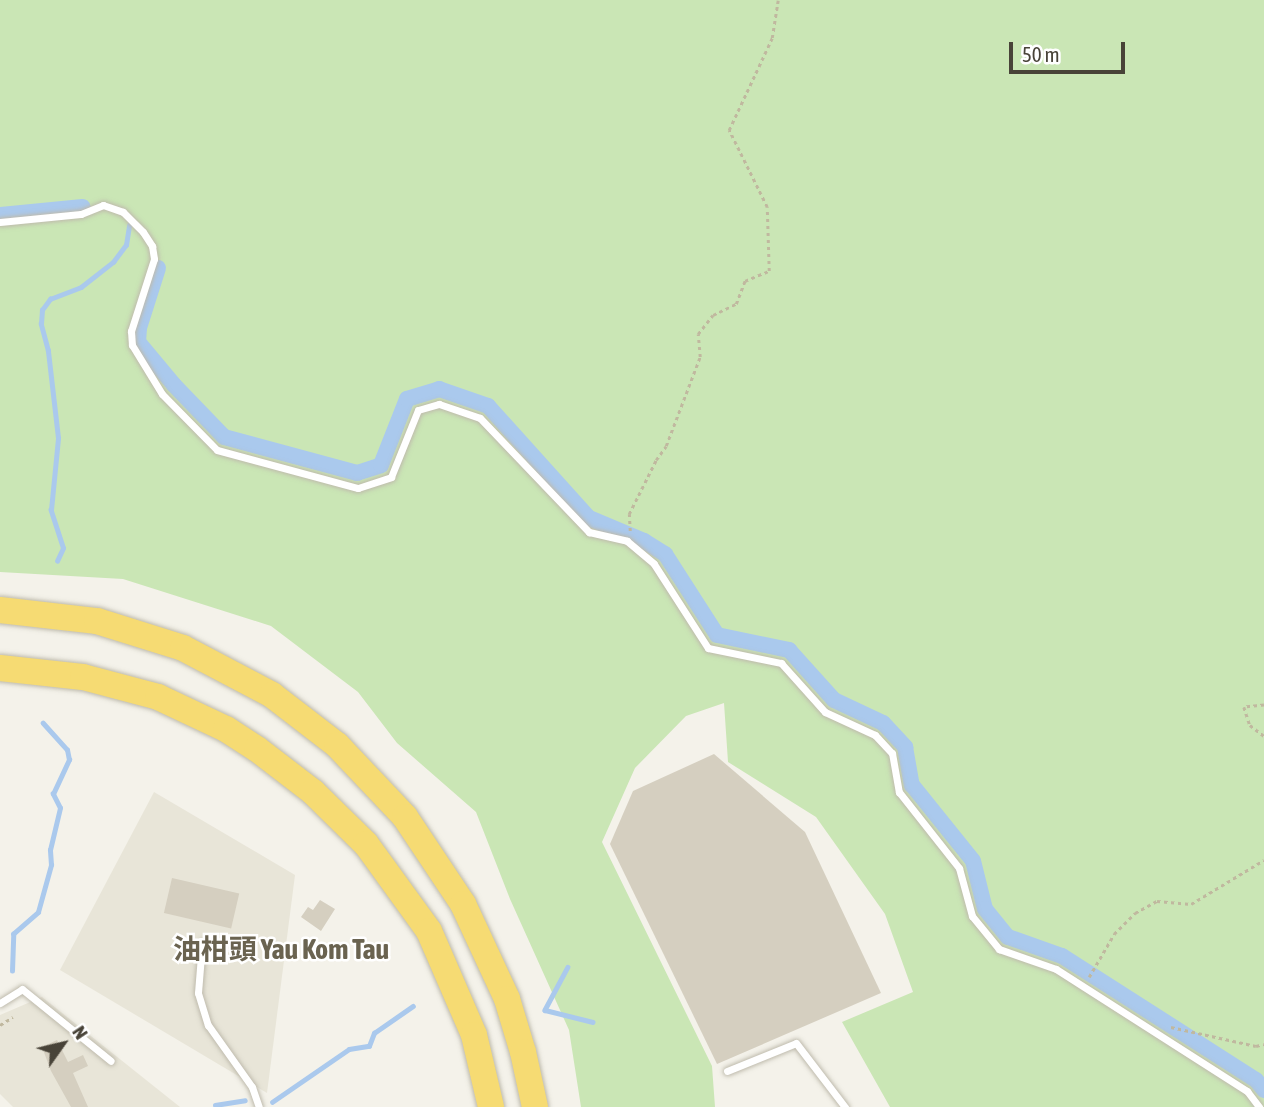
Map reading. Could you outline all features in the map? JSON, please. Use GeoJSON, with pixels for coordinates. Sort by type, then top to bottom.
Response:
{"type":"FeatureCollection","features":[{"type":"Feature","properties":{"kind":"highway"},"geometry":{"type":"LineString","coordinates":[[0,610],[97,621],[183,648],[272,695],[338,745],[405,817],[463,904],[507,999],[523,1052],[535,1107]]}},
{"type":"Feature","properties":{"kind":"highway"},"geometry":{"type":"LineString","coordinates":[[0,668],[83,677],[158,697],[226,729],[313,792],[366,844],[429,931],[469,1022],[491,1107]]}},
{"type":"Feature","properties":{"kind":"lane"},"geometry":{"type":"LineString","coordinates":[[0,222],[81,214],[103,205],[123,212],[143,232],[152,246],[155,259],[131,331],[132,345],[162,394],[217,450],[358,488],[391,477],[418,411],[439,404],[480,418],[589,532],[627,541],[654,564],[708,648],[781,663],[825,712],[875,736],[892,753],[899,792],[960,868],[972,916],[999,949],[1056,969],[1247,1091],[1259,1107]]}},
{"type":"Feature","properties":{"kind":"lane"},"geometry":{"type":"LineString","coordinates":[[202,943],[198,993],[208,1025],[252,1087],[259,1107]]}},
{"type":"Feature","properties":{"kind":"lane"},"geometry":{"type":"LineString","coordinates":[[0,1003],[22,989],[111,1061]]}},
{"type":"Feature","properties":{"kind":"lane"},"geometry":{"type":"LineString","coordinates":[[727,1071],[796,1043],[845,1107]]}},
{"type":"Feature","properties":{"kind":"path"},"geometry":{"type":"LineString","coordinates":[[631,527],[629,514],[666,446],[700,357],[698,334],[713,315],[736,304],[745,281],[769,271],[767,207],[729,130],[772,38],[778,0]]}},
{"type":"Feature","properties":{"kind":"path"},"geometry":{"type":"LineString","coordinates":[[1264,705],[1244,707],[1250,725],[1264,736]]}},
{"type":"Feature","properties":{"kind":"path"},"geometry":{"type":"LineString","coordinates":[[1087,981],[1114,934],[1135,913],[1157,901],[1191,904],[1264,860]]}},
{"type":"Feature","properties":{"kind":"path"},"geometry":{"type":"LineString","coordinates":[[0,1025],[13,1017]]}},
{"type":"Feature","properties":{"kind":"path"},"geometry":{"type":"LineString","coordinates":[[1183,1030],[1256,1046],[1264,1044]]}},
{"type":"Feature","properties":{"kind":"shaded area"},"geometry":{"type":"Polygon","coordinates":[[[154,792],[295,875],[267,1093],[60,970],[154,792]]]}},
{"type":"Feature","properties":{"kind":"shaded area"},"geometry":{"type":"Polygon","coordinates":[[[42,997],[180,1107],[13,1107],[0,1094],[0,1015],[42,997]]]}},
{"type":"Feature","properties":{"kind":"green space"},"geometry":{"type":"Polygon","coordinates":[[[0,0],[1264,0],[1264,1107],[890,1107],[842,1022],[913,992],[885,914],[816,817],[728,762],[724,703],[686,716],[635,768],[602,842],[712,1066],[715,1107],[581,1107],[569,1030],[510,899],[476,812],[397,743],[358,692],[271,626],[123,579],[0,572],[0,0]]]}},
{"type":"Feature","properties":{"kind":"building"},"geometry":{"type":"Polygon","coordinates":[[[714,754],[805,832],[881,993],[717,1064],[610,844],[633,791],[714,754]]]}},
{"type":"Feature","properties":{"kind":"building"},"geometry":{"type":"Polygon","coordinates":[[[172,878],[239,894],[231,929],[164,913],[172,878]]]}},
{"type":"Feature","properties":{"kind":"building"},"geometry":{"type":"Polygon","coordinates":[[[320,900],[335,909],[321,931],[301,917],[308,907],[313,910],[320,900]]]}},
{"type":"Feature","properties":{"kind":"building"},"geometry":{"type":"Polygon","coordinates":[[[57,1040],[68,1062],[83,1055],[88,1066],[73,1073],[88,1107],[71,1107],[51,1071],[42,1047],[57,1040]]]}},
{"type":"Feature","properties":{"kind":"waterway"},"geometry":{"type":"LineString","coordinates":[[0,215],[83,207]]}},
{"type":"Feature","properties":{"kind":"waterway"},"geometry":{"type":"LineString","coordinates":[[57,561],[63,548],[51,510],[58,438],[48,351],[41,324],[42,310],[50,299],[81,287],[113,262],[126,245],[129,225]]}},
{"type":"Feature","properties":{"kind":"waterway"},"geometry":{"type":"LineString","coordinates":[[158,268],[139,328],[138,342],[174,385],[224,437],[357,473],[381,465],[407,399],[439,389],[488,406],[589,518],[644,541],[665,554],[717,635],[789,650],[834,700],[883,723],[905,747],[912,785],[973,861],[985,909],[1008,937],[1062,956],[1256,1080],[1264,1090]]}},
{"type":"Feature","properties":{"kind":"waterway"},"geometry":{"type":"LineString","coordinates":[[12,971],[13,934],[38,912],[51,865],[50,850],[60,808],[53,794],[69,760],[67,750],[43,723]]}},
{"type":"Feature","properties":{"kind":"waterway"},"geometry":{"type":"LineString","coordinates":[[568,967],[545,1010],[593,1022]]}},
{"type":"Feature","properties":{"kind":"waterway"},"geometry":{"type":"LineString","coordinates":[[272,1102],[349,1049],[369,1046],[374,1033],[413,1006]]}},
{"type":"Feature","properties":{"kind":"waterway"},"geometry":{"type":"LineString","coordinates":[[215,1105],[245,1100]]}},
{"type":"Feature","properties":{"kind":"district","name":"油柑頭 Yau Kom Tau"},"geometry":{"type":"Point","coordinates":[281,949]}}]}
